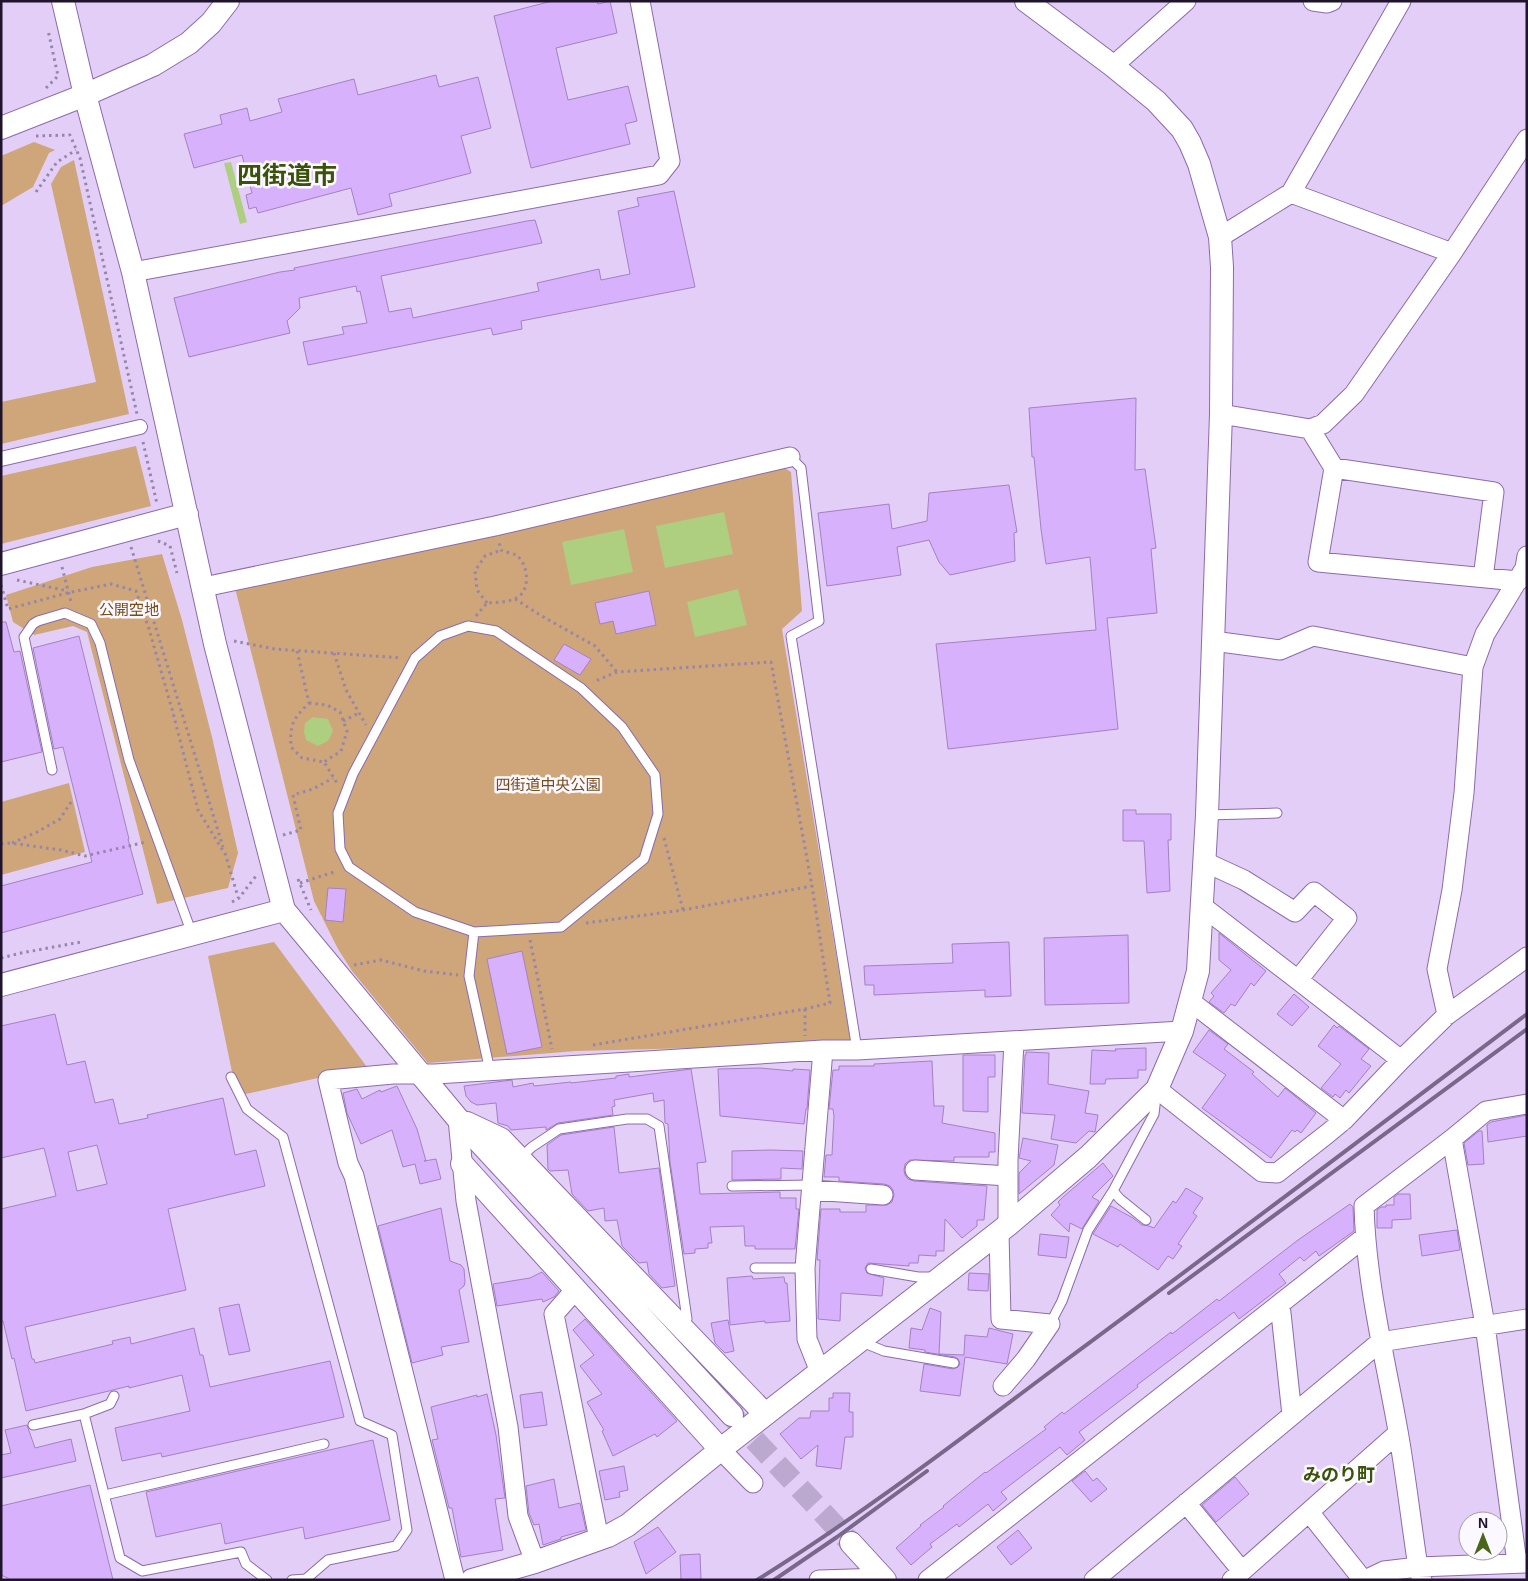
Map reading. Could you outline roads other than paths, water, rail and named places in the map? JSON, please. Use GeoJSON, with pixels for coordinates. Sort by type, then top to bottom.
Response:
{"type":"FeatureCollection","features":[{"type":"Feature","properties":{"kind":"street"},"geometry":{"type":"LineString","coordinates":[[63,1],[85,95],[133,272],[204,587],[215,644],[284,910],[458,1119],[732,1415]]}},
{"type":"Feature","properties":{"kind":"street"},"geometry":{"type":"LineString","coordinates":[[1,128],[85,95],[153,65],[189,43],[211,23],[228,1]]}},
{"type":"Feature","properties":{"kind":"street"},"geometry":{"type":"LineString","coordinates":[[133,272],[659,175],[670,161],[640,1]]}},
{"type":"Feature","properties":{"kind":"street"},"geometry":{"type":"LineString","coordinates":[[472,1580],[535,1562],[599,1539],[628,1525],[765,1414],[1004,1228],[1088,1157],[1157,1089],[1182,1031],[1198,971],[1205,862],[1221,414],[1222,267],[1220,237],[1199,164],[1182,129],[1156,101],[1113,66],[1026,1]]}},
{"type":"Feature","properties":{"kind":"street"},"geometry":{"type":"LineString","coordinates":[[1313,1],[1328,3],[1332,1]]}},
{"type":"Feature","properties":{"kind":"street"},"geometry":{"type":"LineString","coordinates":[[1220,237],[1290,193],[1401,1]]}},
{"type":"Feature","properties":{"kind":"street"},"geometry":{"type":"LineString","coordinates":[[1113,66],[1182,2]]}},
{"type":"Feature","properties":{"kind":"street"},"geometry":{"type":"LineString","coordinates":[[1221,414],[1310,429],[1324,424],[1354,394],[1452,254],[1527,139]]}},
{"type":"Feature","properties":{"kind":"street"},"geometry":{"type":"LineString","coordinates":[[1290,193],[1452,254]]}},
{"type":"Feature","properties":{"kind":"street"},"geometry":{"type":"LineString","coordinates":[[1,459],[140,426]]}},
{"type":"Feature","properties":{"kind":"street"},"geometry":{"type":"LineString","coordinates":[[1310,429],[1334,468],[1318,562],[1483,578],[1524,570]]}},
{"type":"Feature","properties":{"kind":"street"},"geometry":{"type":"LineString","coordinates":[[204,587],[495,526],[790,457]]}},
{"type":"Feature","properties":{"kind":"street"},"geometry":{"type":"LineString","coordinates":[[1334,468],[1494,492],[1483,578]]}},
{"type":"Feature","properties":{"kind":"street"},"geometry":{"type":"LineString","coordinates":[[1,564],[187,514]]}},
{"type":"Feature","properties":{"kind":"street"},"geometry":{"type":"LineString","coordinates":[[1447,1015],[1437,969],[1452,890],[1464,794],[1473,667],[1485,634],[1524,570]]}},
{"type":"Feature","properties":{"kind":"street"},"geometry":{"type":"LineString","coordinates":[[1214,641],[1280,650],[1313,636],[1473,667]]}},
{"type":"Feature","properties":{"kind":"street"},"geometry":{"type":"LineString","coordinates":[[1205,862],[1244,880],[1296,912],[1314,892],[1347,918],[1298,980]]}},
{"type":"Feature","properties":{"kind":"street"},"geometry":{"type":"LineString","coordinates":[[1202,906],[1400,1060]]}},
{"type":"Feature","properties":{"kind":"street"},"geometry":{"type":"LineString","coordinates":[[1,985],[284,910]]}},
{"type":"Feature","properties":{"kind":"street"},"geometry":{"type":"LineString","coordinates":[[1157,1089],[1262,1172],[1277,1173],[1344,1120],[1400,1060],[1447,1015],[1527,957]]}},
{"type":"Feature","properties":{"kind":"street"},"geometry":{"type":"LineString","coordinates":[[1190,1001],[1344,1120]]}},
{"type":"Feature","properties":{"kind":"street"},"geometry":{"type":"LineString","coordinates":[[455,1580],[354,1176],[348,1163],[328,1080],[393,1074],[422,1075],[1182,1031]]}},
{"type":"Feature","properties":{"kind":"street"},"geometry":{"type":"LineString","coordinates":[[1003,1386],[1026,1360],[1050,1324],[1001,1319],[1014,1041]]}},
{"type":"Feature","properties":{"kind":"street"},"geometry":{"type":"LineString","coordinates":[[814,1051],[812,1187],[805,1268],[807,1339],[820,1372]]}},
{"type":"Feature","properties":{"kind":"street"},"geometry":{"type":"LineString","coordinates":[[1420,1573],[1398,1433],[1380,1342],[1365,1237],[1364,1206],[1486,1111],[1527,1104]]}},
{"type":"Feature","properties":{"kind":"street"},"geometry":{"type":"LineString","coordinates":[[458,1119],[501,1139],[765,1414]]}},
{"type":"Feature","properties":{"kind":"street"},"geometry":{"type":"LineString","coordinates":[[458,1119],[466,1201],[508,1427],[518,1516],[535,1562]]}},
{"type":"Feature","properties":{"kind":"street"},"geometry":{"type":"LineString","coordinates":[[1309,1512],[1364,1580],[1384,1571],[1420,1573],[1522,1563],[1485,1325],[1452,1139]]}},
{"type":"Feature","properties":{"kind":"street"},"geometry":{"type":"LineString","coordinates":[[462,1164],[753,1483]]}},
{"type":"Feature","properties":{"kind":"street"},"geometry":{"type":"LineString","coordinates":[[914,1170],[1008,1176]]}},
{"type":"Feature","properties":{"kind":"street"},"geometry":{"type":"LineString","coordinates":[[812,1187],[883,1195]]}},
{"type":"Feature","properties":{"kind":"street"},"geometry":{"type":"LineString","coordinates":[[928,1580],[1365,1237]]}},
{"type":"Feature","properties":{"kind":"street"},"geometry":{"type":"LineString","coordinates":[[576,1289],[554,1314],[599,1539]]}},
{"type":"Feature","properties":{"kind":"street"},"geometry":{"type":"LineString","coordinates":[[1280,1304],[1292,1415]]}},
{"type":"Feature","properties":{"kind":"street"},"geometry":{"type":"LineString","coordinates":[[1094,1580],[1380,1342],[1527,1319]]}},
{"type":"Feature","properties":{"kind":"street"},"geometry":{"type":"LineString","coordinates":[[1186,1503],[1237,1575],[1398,1433]]}},
{"type":"Feature","properties":{"kind":"street"},"geometry":{"type":"LineString","coordinates":[[851,1543],[884,1579]]}},
{"type":"Feature","properties":{"kind":"street"},"geometry":{"type":"LineString","coordinates":[[819,1580],[884,1579]]}},
{"type":"Feature","properties":{"kind":"lane"},"geometry":{"type":"LineString","coordinates":[[790,457],[801,468],[819,621],[791,636],[857,1050]]}},
{"type":"Feature","properties":{"kind":"lane"},"geometry":{"type":"LineString","coordinates":[[52,770],[24,637],[33,624],[38,621],[65,614],[91,624],[100,643],[130,760],[192,934]]}},
{"type":"Feature","properties":{"kind":"lane"},"geometry":{"type":"LineString","coordinates":[[468,626],[496,631],[580,688],[622,727],[655,775],[658,814],[644,859],[561,927],[474,932],[415,912],[348,867],[340,849],[338,813],[352,774],[415,658],[440,636],[468,626]]}},
{"type":"Feature","properties":{"kind":"lane"},"geometry":{"type":"LineString","coordinates":[[1207,815],[1277,813]]}},
{"type":"Feature","properties":{"kind":"lane"},"geometry":{"type":"LineString","coordinates":[[474,932],[469,976],[490,1071]]}},
{"type":"Feature","properties":{"kind":"lane"},"geometry":{"type":"LineString","coordinates":[[230,1077],[247,1109],[283,1136],[360,1421],[392,1435],[407,1530],[396,1546],[328,1560],[307,1579],[292,1580]]}},
{"type":"Feature","properties":{"kind":"lane"},"geometry":{"type":"LineString","coordinates":[[1050,1324],[1062,1301],[1088,1230],[1113,1191],[1154,1114],[1157,1089]]}},
{"type":"Feature","properties":{"kind":"lane"},"geometry":{"type":"LineString","coordinates":[[520,1158],[532,1147],[559,1129],[627,1119],[647,1119],[659,1126],[687,1319],[683,1329]]}},
{"type":"Feature","properties":{"kind":"lane"},"geometry":{"type":"LineString","coordinates":[[732,1186],[812,1187]]}},
{"type":"Feature","properties":{"kind":"lane"},"geometry":{"type":"LineString","coordinates":[[1113,1191],[1146,1220]]}},
{"type":"Feature","properties":{"kind":"lane"},"geometry":{"type":"LineString","coordinates":[[755,1268],[805,1268]]}},
{"type":"Feature","properties":{"kind":"lane"},"geometry":{"type":"LineString","coordinates":[[871,1269],[918,1277],[940,1277]]}},
{"type":"Feature","properties":{"kind":"lane"},"geometry":{"type":"LineString","coordinates":[[860,1341],[884,1351],[954,1364]]}},
{"type":"Feature","properties":{"kind":"lane"},"geometry":{"type":"LineString","coordinates":[[33,1425],[84,1414],[110,1404],[114,1396]]}},
{"type":"Feature","properties":{"kind":"lane"},"geometry":{"type":"LineString","coordinates":[[84,1414],[120,1558],[142,1572],[241,1552],[246,1564],[267,1580]]}},
{"type":"Feature","properties":{"kind":"lane"},"geometry":{"type":"LineString","coordinates":[[105,1495],[324,1444]]}},
{"type":"Feature","properties":{"kind":"tunnel"},"geometry":{"type":"LineString","coordinates":[[732,1416],[851,1543]]}},
{"type":"Feature","properties":{"kind":"railway"},"geometry":{"type":"LineString","coordinates":[[757,1580],[835,1529],[950,1447],[1527,1014]]}},
{"type":"Feature","properties":{"kind":"railway"},"geometry":{"type":"LineString","coordinates":[[1169,1293],[1527,1029]]}},
{"type":"Feature","properties":{"kind":"railway"},"geometry":{"type":"LineString","coordinates":[[774,1580],[837,1537],[927,1471]]}},
{"type":"Feature","properties":{"kind":"district","name":"四街道市"},"geometry":{"type":"Point","coordinates":[287,175]}},
{"type":"Feature","properties":{"kind":"district","name":"みのり町"},"geometry":{"type":"Point","coordinates":[1339,1475]}},
{"type":"Feature","properties":{"kind":"park label","name":"公開空地"},"geometry":{"type":"Point","coordinates":[129,610]}},
{"type":"Feature","properties":{"kind":"park label","name":"四街道中央公園"},"geometry":{"type":"Point","coordinates":[548,785]}}]}
